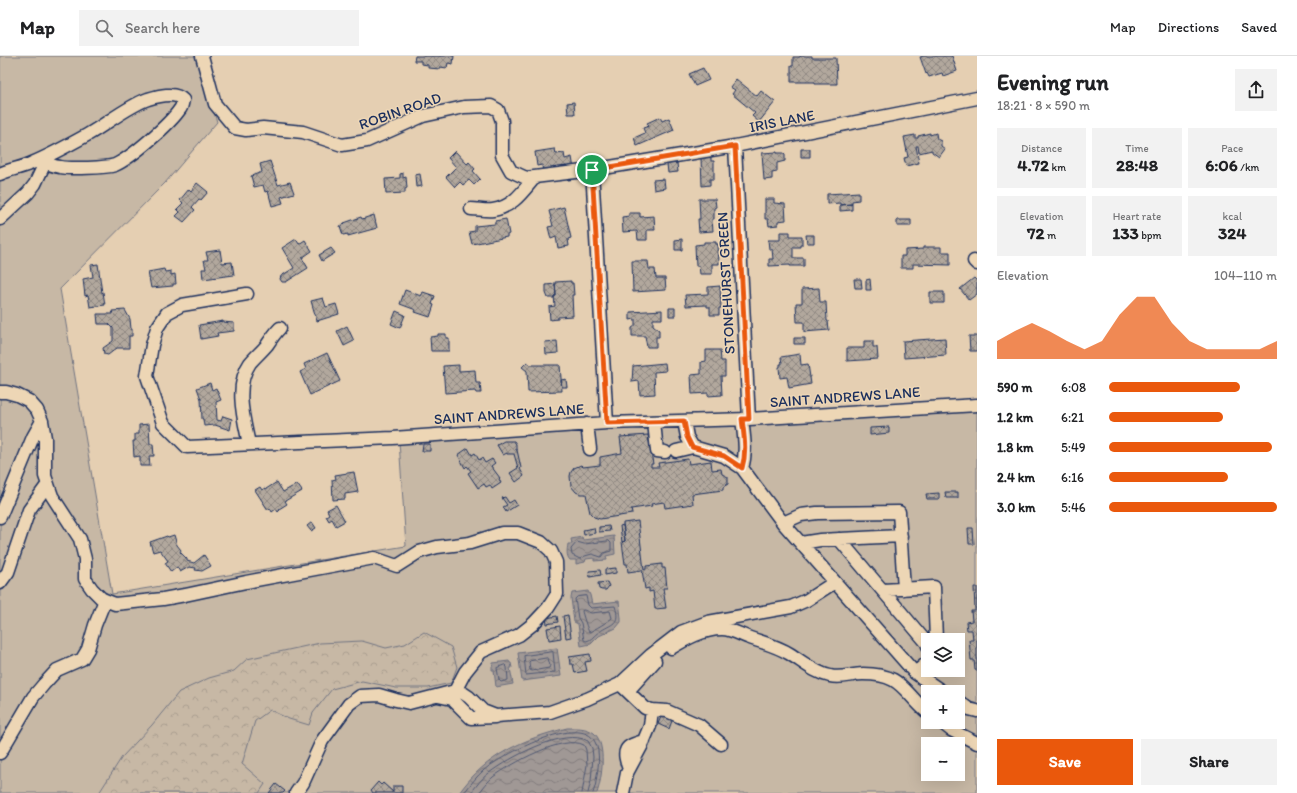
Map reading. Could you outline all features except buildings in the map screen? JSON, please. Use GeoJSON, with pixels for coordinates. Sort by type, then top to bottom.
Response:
{"type":"FeatureCollection","features":[{"type":"Feature","properties":{"kind":"street","name":"ROBIN ROAD"},"geometry":{"type":"LineString","coordinates":[[202,56],[215,104],[235,128],[246,130],[263,128],[303,132],[342,145],[367,141],[423,116],[464,107],[491,106],[498,110],[502,121],[502,155],[511,171],[526,178],[592,170]]}},
{"type":"Feature","properties":{"kind":"street"},"geometry":{"type":"LineString","coordinates":[[0,174],[43,161],[131,108],[148,100],[162,95],[174,95],[183,100],[181,108],[159,132],[132,154],[115,165],[62,168],[43,161]]}},
{"type":"Feature","properties":{"kind":"street","name":"IRIS LANE"},"geometry":{"type":"LineString","coordinates":[[592,170],[735,146],[977,98]]}},
{"type":"Feature","properties":{"kind":"street","name":"STONEHURST GREEN"},"geometry":{"type":"LineString","coordinates":[[735,146],[746,419],[745,458],[742,468]]}},
{"type":"Feature","properties":{"kind":"street"},"geometry":{"type":"LineString","coordinates":[[0,219],[28,193],[34,184],[43,161]]}},
{"type":"Feature","properties":{"kind":"street"},"geometry":{"type":"LineString","coordinates":[[592,170],[607,423]]}},
{"type":"Feature","properties":{"kind":"street"},"geometry":{"type":"LineString","coordinates":[[471,209],[493,210],[505,206],[517,198],[535,177]]}},
{"type":"Feature","properties":{"kind":"street","name":"SAINT ANDREWS LANE"},"geometry":{"type":"LineString","coordinates":[[247,294],[182,305],[167,313],[157,328],[152,345],[147,376],[163,423],[187,447],[393,438],[587,424],[746,419],[977,405]]}},
{"type":"Feature","properties":{"kind":"street"},"geometry":{"type":"LineString","coordinates":[[249,444],[242,410],[241,395],[243,383],[247,369],[251,363],[280,328]]}},
{"type":"Feature","properties":{"kind":"street"},"geometry":{"type":"LineString","coordinates":[[0,392],[17,395],[28,401],[36,410],[42,421],[45,476],[52,496],[80,540],[85,558],[85,579],[101,598],[115,604],[163,599],[233,584],[374,558],[398,566],[419,552],[437,547],[470,543],[502,534],[518,534],[541,542],[551,551],[556,562],[557,594],[548,608],[534,624],[519,635],[481,652],[465,672],[455,691]]}},
{"type":"Feature","properties":{"kind":"street"},"geometry":{"type":"LineString","coordinates":[[0,517],[33,437],[42,421]]}},
{"type":"Feature","properties":{"kind":"street"},"geometry":{"type":"LineString","coordinates":[[684,421],[687,437],[692,447]]}},
{"type":"Feature","properties":{"kind":"street"},"geometry":{"type":"LineString","coordinates":[[654,422],[657,451],[671,452],[692,447],[724,456],[742,468],[783,523],[914,673],[932,685]]}},
{"type":"Feature","properties":{"kind":"street"},"geometry":{"type":"LineString","coordinates":[[587,424],[590,449]]}},
{"type":"Feature","properties":{"kind":"street"},"geometry":{"type":"LineString","coordinates":[[0,583],[8,572],[29,510],[48,484]]}},
{"type":"Feature","properties":{"kind":"street"},"geometry":{"type":"LineString","coordinates":[[783,523],[801,515],[899,512],[904,589]]}},
{"type":"Feature","properties":{"kind":"street"},"geometry":{"type":"LineString","coordinates":[[801,544],[820,540],[900,536]]}},
{"type":"Feature","properties":{"kind":"street"},"geometry":{"type":"LineString","coordinates":[[839,540],[921,636]]}},
{"type":"Feature","properties":{"kind":"street"},"geometry":{"type":"LineString","coordinates":[[624,687],[651,655],[680,632],[708,622],[791,607],[807,600],[835,582]]}},
{"type":"Feature","properties":{"kind":"street"},"geometry":{"type":"LineString","coordinates":[[883,590],[934,587],[936,633]]}},
{"type":"Feature","properties":{"kind":"street"},"geometry":{"type":"LineString","coordinates":[[0,753],[34,697],[44,684],[57,670],[82,658],[88,649],[95,625],[105,600]]}},
{"type":"Feature","properties":{"kind":"street"},"geometry":{"type":"LineString","coordinates":[[433,696],[443,696],[452,699],[472,718],[550,712],[624,687],[666,650],[696,634],[722,629],[736,632],[775,646],[815,671],[830,677],[876,674],[895,680],[903,686],[921,707]]}},
{"type":"Feature","properties":{"kind":"street"},"geometry":{"type":"LineString","coordinates":[[914,673],[921,668]]}},
{"type":"Feature","properties":{"kind":"street"},"geometry":{"type":"LineString","coordinates":[[624,687],[645,708],[667,711],[699,725],[721,744]]}},
{"type":"Feature","properties":{"kind":"street"},"geometry":{"type":"LineString","coordinates":[[296,793],[303,783],[322,741],[349,704],[360,696],[379,695],[409,702],[455,691],[463,693],[469,697],[483,711],[496,716]]}},
{"type":"Feature","properties":{"kind":"street"},"geometry":{"type":"LineString","coordinates":[[965,706],[977,711]]}},
{"type":"Feature","properties":{"kind":"street"},"geometry":{"type":"LineString","coordinates":[[618,793],[623,793],[627,773],[644,741],[650,726],[652,710]]}},
{"type":"Feature","properties":{"kind":"street"},"geometry":{"type":"LineString","coordinates":[[950,729],[977,743]]}},
{"type":"Feature","properties":{"kind":"green space"},"geometry":{"type":"Polygon","coordinates":[[[0,56],[196,56],[217,122],[165,183],[60,289],[112,594],[406,546],[399,441],[606,428],[977,410],[977,793],[0,793],[0,56]]]}},
{"type":"Feature","properties":{"kind":"green space"},"geometry":{"type":"Polygon","coordinates":[[[424,632],[451,647],[457,667],[451,683],[428,688],[396,688],[362,681],[332,689],[313,713],[309,725],[289,719],[270,710],[255,721],[242,764],[265,784],[259,793],[99,793],[122,757],[152,725],[179,692],[209,678],[234,671],[247,659],[320,643],[362,641],[386,648],[405,644],[424,632]]]}},
{"type":"Feature","properties":{"kind":"water"},"geometry":{"type":"Polygon","coordinates":[[[614,536],[615,554],[606,556],[607,560],[594,561],[594,558],[586,559],[585,562],[576,564],[576,560],[570,560],[568,557],[568,544],[572,544],[571,539],[582,537],[583,540],[614,536]]]}},
{"type":"Feature","properties":{"kind":"water"},"geometry":{"type":"Polygon","coordinates":[[[588,591],[592,604],[619,601],[621,622],[616,628],[599,636],[591,644],[581,646],[578,624],[574,622],[571,598],[572,593],[588,591]]]}},
{"type":"Feature","properties":{"kind":"water"},"geometry":{"type":"Polygon","coordinates":[[[557,648],[561,676],[522,681],[518,653],[557,648]]]}},
{"type":"Feature","properties":{"kind":"water"},"geometry":{"type":"Polygon","coordinates":[[[509,661],[512,668],[510,668],[513,684],[496,687],[494,670],[492,670],[493,663],[509,661]]]}},
{"type":"Feature","properties":{"kind":"water"},"geometry":{"type":"Polygon","coordinates":[[[567,728],[581,728],[588,730],[594,733],[598,738],[602,753],[602,771],[597,793],[459,793],[481,768],[507,750],[535,737],[567,728]]]}},
{"type":"Feature","properties":{"kind":"route"},"geometry":{"type":"LineString","coordinates":[[735,146],[749,419],[742,419],[745,458],[742,468],[724,456],[692,447],[687,437],[684,421],[607,423],[592,170],[735,146]]}}]}
